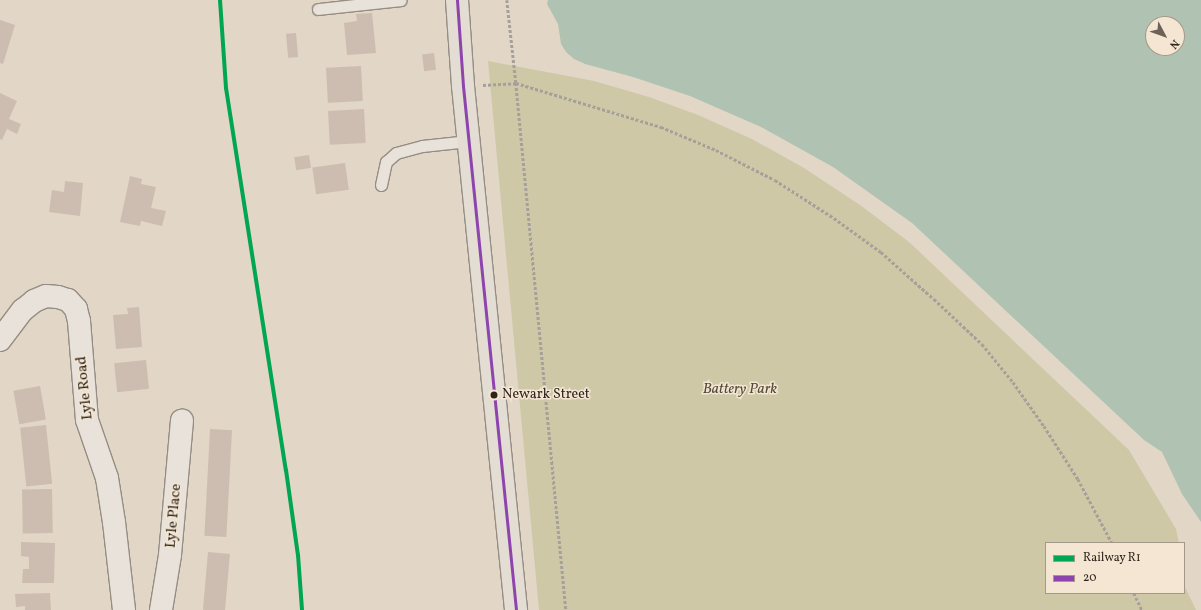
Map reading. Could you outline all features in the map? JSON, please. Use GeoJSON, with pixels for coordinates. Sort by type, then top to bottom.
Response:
{"type":"FeatureCollection","features":[{"type":"Feature","properties":{"kind":"main road"},"geometry":{"type":"LineString","coordinates":[[457,0],[463,86],[516,610]]}},
{"type":"Feature","properties":{"kind":"street","name":"Lyle Road"},"geometry":{"type":"LineString","coordinates":[[0,340],[22,310],[34,301],[46,296],[68,300],[76,310],[79,320],[87,420],[107,478],[114,522],[124,610]]}},
{"type":"Feature","properties":{"kind":"street","name":"Lyle Place"},"geometry":{"type":"LineString","coordinates":[[161,610],[170,554],[182,421]]}},
{"type":"Feature","properties":{"kind":"lane"},"geometry":{"type":"LineString","coordinates":[[318,9],[401,0]]}},
{"type":"Feature","properties":{"kind":"lane"},"geometry":{"type":"LineString","coordinates":[[381,185],[386,162],[396,153],[422,146],[469,141]]}},
{"type":"Feature","properties":{"kind":"path"},"geometry":{"type":"LineString","coordinates":[[506,0],[516,83],[566,610]]}},
{"type":"Feature","properties":{"kind":"path"},"geometry":{"type":"LineString","coordinates":[[463,86],[516,83],[662,127],[716,150],[775,180],[834,218],[881,252],[982,344],[1013,382],[1044,426],[1078,479],[1111,542]]}},
{"type":"Feature","properties":{"kind":"path"},"geometry":{"type":"LineString","coordinates":[[1134,594],[1142,610]]}},
{"type":"Feature","properties":{"kind":"green space","name":"Battery Park"},"geometry":{"type":"Polygon","coordinates":[[[488,61],[594,81],[649,97],[698,115],[752,139],[804,168],[860,205],[909,242],[1129,450],[1176,529],[1179,542],[1045,542],[1045,594],[1185,594],[1185,587],[1196,610],[539,610],[488,61]]]}},
{"type":"Feature","properties":{"kind":"shaded area"},"geometry":{"type":"Polygon","coordinates":[[[548,0],[1201,0],[1201,522],[1182,494],[1162,452],[1144,440],[912,223],[833,167],[761,127],[690,96],[633,77],[585,64],[574,59],[566,52],[561,44],[558,24],[547,4],[548,0]]]}},
{"type":"Feature","properties":{"kind":"building"},"geometry":{"type":"Polygon","coordinates":[[[372,13],[376,53],[347,55],[344,23],[357,21],[356,14],[372,13]]]}},
{"type":"Feature","properties":{"kind":"building"},"geometry":{"type":"Polygon","coordinates":[[[0,20],[15,25],[3,64],[0,63],[0,20]]]}},
{"type":"Feature","properties":{"kind":"building"},"geometry":{"type":"Polygon","coordinates":[[[296,33],[298,57],[288,58],[286,34],[296,33]]]}},
{"type":"Feature","properties":{"kind":"building"},"geometry":{"type":"Polygon","coordinates":[[[434,53],[436,70],[424,71],[422,54],[434,53]]]}},
{"type":"Feature","properties":{"kind":"building"},"geometry":{"type":"Polygon","coordinates":[[[361,66],[363,101],[328,103],[326,68],[361,66]]]}},
{"type":"Feature","properties":{"kind":"building"},"geometry":{"type":"Polygon","coordinates":[[[0,93],[17,101],[9,119],[21,124],[17,134],[7,129],[2,140],[0,139],[0,93]]]}},
{"type":"Feature","properties":{"kind":"building"},"geometry":{"type":"Polygon","coordinates":[[[364,109],[366,143],[330,145],[328,111],[364,109]]]}},
{"type":"Feature","properties":{"kind":"building"},"geometry":{"type":"Polygon","coordinates":[[[309,155],[311,168],[296,170],[294,157],[309,155]]]}},
{"type":"Feature","properties":{"kind":"building"},"geometry":{"type":"Polygon","coordinates":[[[345,163],[349,190],[316,194],[312,168],[345,163]]]}},
{"type":"Feature","properties":{"kind":"building"},"geometry":{"type":"Polygon","coordinates":[[[130,176],[142,179],[141,184],[156,187],[151,208],[166,211],[162,226],[141,221],[140,226],[120,222],[130,176]]]}},
{"type":"Feature","properties":{"kind":"building"},"geometry":{"type":"Polygon","coordinates":[[[65,181],[83,183],[80,216],[49,212],[52,190],[64,192],[65,181]]]}},
{"type":"Feature","properties":{"kind":"building"},"geometry":{"type":"Polygon","coordinates":[[[139,307],[142,347],[116,349],[113,315],[128,314],[127,308],[139,307]]]}},
{"type":"Feature","properties":{"kind":"building"},"geometry":{"type":"Polygon","coordinates":[[[146,360],[149,389],[117,392],[114,363],[146,360]]]}},
{"type":"Feature","properties":{"kind":"building"},"geometry":{"type":"Polygon","coordinates":[[[40,386],[46,419],[19,424],[13,391],[40,386]]]}},
{"type":"Feature","properties":{"kind":"building"},"geometry":{"type":"Polygon","coordinates":[[[46,425],[52,484],[26,486],[20,428],[46,425]]]}},
{"type":"Feature","properties":{"kind":"building"},"geometry":{"type":"Polygon","coordinates":[[[210,429],[232,430],[226,537],[204,536],[210,429]]]}},
{"type":"Feature","properties":{"kind":"building"},"geometry":{"type":"Polygon","coordinates":[[[52,489],[53,533],[23,534],[22,490],[52,489]]]}},
{"type":"Feature","properties":{"kind":"building"},"geometry":{"type":"Polygon","coordinates":[[[21,542],[55,543],[54,583],[22,583],[23,569],[29,569],[29,557],[21,556],[21,542]]]}},
{"type":"Feature","properties":{"kind":"building"},"geometry":{"type":"Polygon","coordinates":[[[208,552],[230,554],[225,610],[203,610],[208,552]]]}},
{"type":"Feature","properties":{"kind":"building"},"geometry":{"type":"Polygon","coordinates":[[[50,593],[51,610],[25,610],[25,606],[16,607],[15,594],[50,593]]]}},
{"type":"Feature","properties":{"kind":"rail line","name":"R1"},"geometry":{"type":"LineString","coordinates":[[220,0],[226,88],[286,470],[298,555],[302,610]]}},
{"type":"Feature","properties":{"kind":"transit line","name":"20"},"geometry":{"type":"LineString","coordinates":[[457,0],[463,86],[516,610]]}},
{"type":"Feature","properties":{"kind":"place","name":"Newark Street"},"geometry":{"type":"Point","coordinates":[494,395]}}]}
